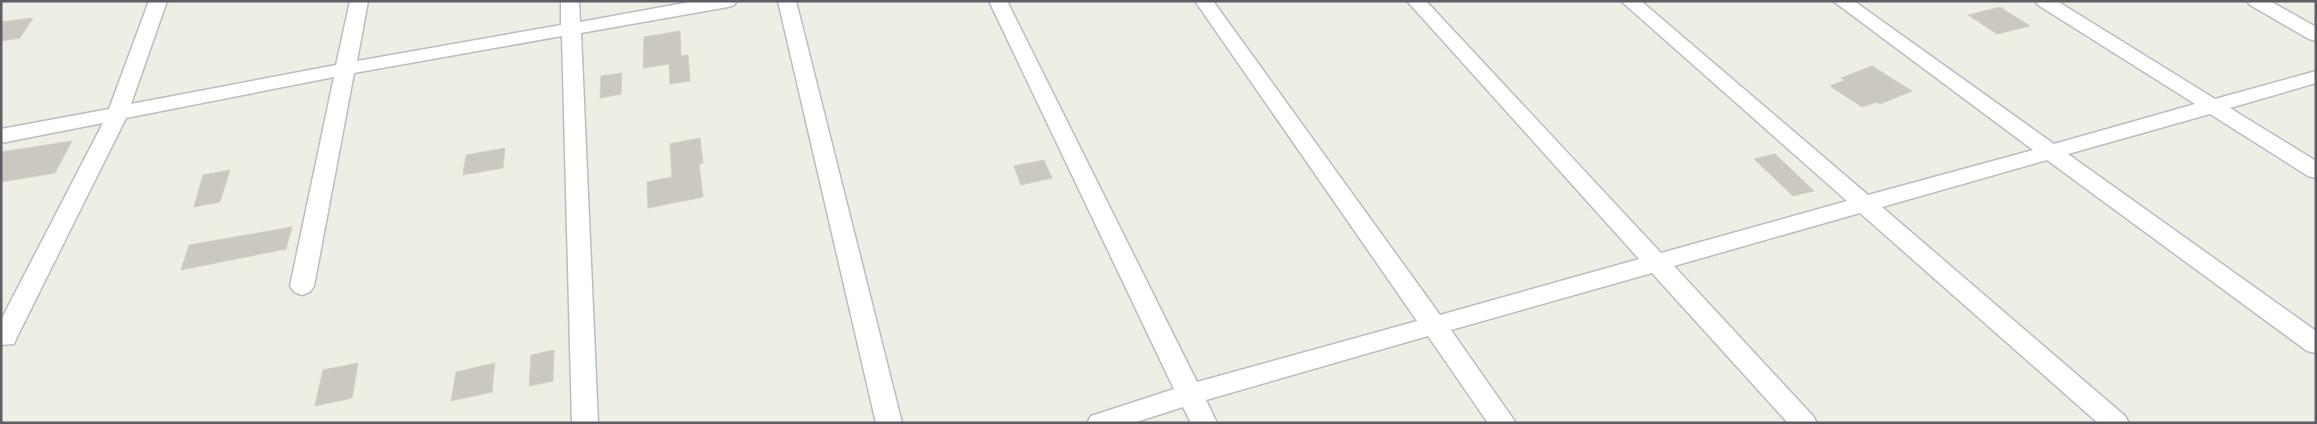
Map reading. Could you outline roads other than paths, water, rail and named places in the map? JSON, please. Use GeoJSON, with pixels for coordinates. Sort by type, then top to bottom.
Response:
{"type":"FeatureCollection","features":[{"type":"Feature","properties":{"kind":"street"},"geometry":{"type":"LineString","coordinates":[[5,337],[118,114],[158,1]]}},
{"type":"Feature","properties":{"kind":"street"},"geometry":{"type":"LineString","coordinates":[[302,286],[359,1]]}},
{"type":"Feature","properties":{"kind":"street"},"geometry":{"type":"LineString","coordinates":[[570,1],[585,423]]}},
{"type":"Feature","properties":{"kind":"street"},"geometry":{"type":"LineString","coordinates":[[1,136],[345,69],[728,1]]}},
{"type":"Feature","properties":{"kind":"street"},"geometry":{"type":"LineString","coordinates":[[787,1],[889,423]]}},
{"type":"Feature","properties":{"kind":"street"},"geometry":{"type":"LineString","coordinates":[[998,1],[1204,423]]}},
{"type":"Feature","properties":{"kind":"street"},"geometry":{"type":"LineString","coordinates":[[1204,1],[1503,423]]}},
{"type":"Feature","properties":{"kind":"street"},"geometry":{"type":"LineString","coordinates":[[1416,1],[1804,423]]}},
{"type":"Feature","properties":{"kind":"street"},"geometry":{"type":"LineString","coordinates":[[1630,1],[2116,423]]}},
{"type":"Feature","properties":{"kind":"street"},"geometry":{"type":"LineString","coordinates":[[1842,1],[2316,344]]}},
{"type":"Feature","properties":{"kind":"street"},"geometry":{"type":"LineString","coordinates":[[2044,1],[2316,171]]}},
{"type":"Feature","properties":{"kind":"street"},"geometry":{"type":"LineString","coordinates":[[2256,1],[2316,35]]}},
{"type":"Feature","properties":{"kind":"street"},"geometry":{"type":"LineString","coordinates":[[1100,423],[1190,394],[2316,77]]}}]}
